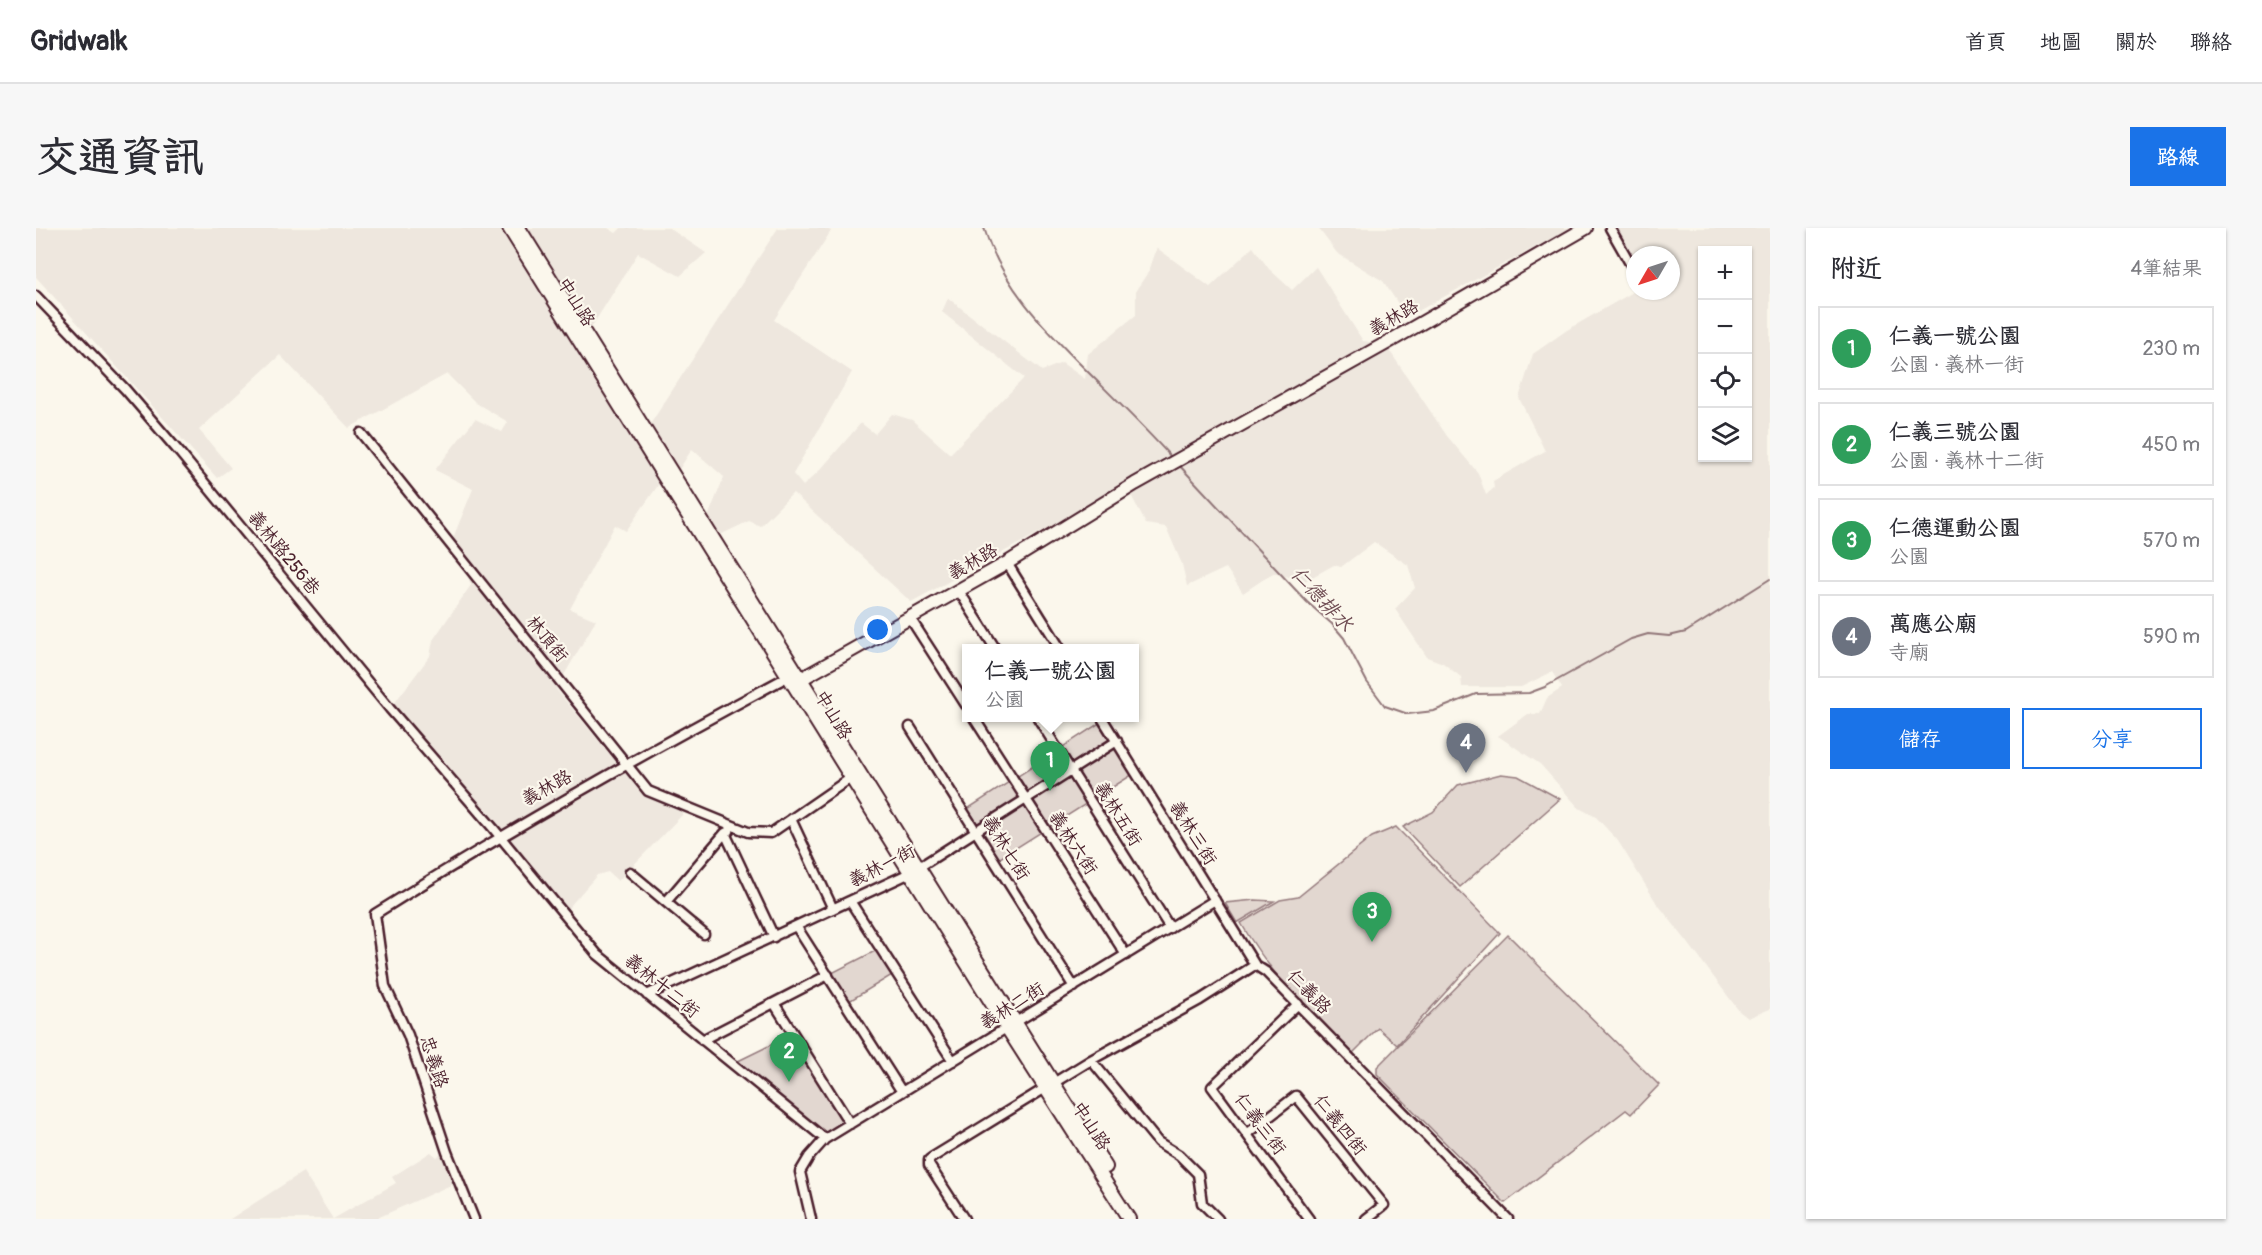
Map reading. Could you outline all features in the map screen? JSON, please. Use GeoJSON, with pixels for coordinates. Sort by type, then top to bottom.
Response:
{"type":"FeatureCollection","features":[{"type":"Feature","properties":{"kind":"main road","name":"中山路"},"geometry":{"type":"LineString","coordinates":[[509,228],[795,678]]}},
{"type":"Feature","properties":{"kind":"main road","name":"中山路"},"geometry":{"type":"LineString","coordinates":[[519,228],[1129,1219]]}},
{"type":"Feature","properties":{"kind":"main road","name":"義林路"},"geometry":{"type":"LineString","coordinates":[[795,678],[959,591],[1135,484],[1586,228]]}},
{"type":"Feature","properties":{"kind":"main road","name":"中山路"},"geometry":{"type":"LineString","coordinates":[[1049,1086],[1139,1219]]}},
{"type":"Feature","properties":{"kind":"street"},"geometry":{"type":"LineString","coordinates":[[1610,228],[1626,256]]}},
{"type":"Feature","properties":{"kind":"street","name":"義林路256巷"},"geometry":{"type":"LineString","coordinates":[[36,296],[125,388],[390,709],[499,836]]}},
{"type":"Feature","properties":{"kind":"street","name":"林頂街"},"geometry":{"type":"LineString","coordinates":[[361,433],[648,791],[736,828],[748,832],[771,833],[854,775]]}},
{"type":"Feature","properties":{"kind":"street"},"geometry":{"type":"LineString","coordinates":[[1008,563],[1058,644]]}},
{"type":"Feature","properties":{"kind":"street"},"geometry":{"type":"LineString","coordinates":[[959,591],[992,644]]}},
{"type":"Feature","properties":{"kind":"street"},"geometry":{"type":"LineString","coordinates":[[910,618],[962,699]]}},
{"type":"Feature","properties":{"kind":"street","name":"義林路"},"geometry":{"type":"LineString","coordinates":[[375,914],[499,836],[626,765],[795,678]]}},
{"type":"Feature","properties":{"kind":"street","name":"義林六街"},"geometry":{"type":"LineString","coordinates":[[977,722],[1126,955]]}},
{"type":"Feature","properties":{"kind":"street","name":"義林五街"},"geometry":{"type":"LineString","coordinates":[[1041,722],[1170,928]]}},
{"type":"Feature","properties":{"kind":"street","name":"義林三街"},"geometry":{"type":"LineString","coordinates":[[1105,722],[1255,965]]}},
{"type":"Feature","properties":{"kind":"street","name":"義林七街"},"geometry":{"type":"LineString","coordinates":[[910,727],[1074,987]]}},
{"type":"Feature","properties":{"kind":"street","name":"義林一街"},"geometry":{"type":"LineString","coordinates":[[647,995],[914,871],[1117,741]]}},
{"type":"Feature","properties":{"kind":"street"},"geometry":{"type":"LineString","coordinates":[[791,819],[833,909]]}},
{"type":"Feature","properties":{"kind":"street"},"geometry":{"type":"LineString","coordinates":[[666,902],[725,833],[736,828]]}},
{"type":"Feature","properties":{"kind":"street"},"geometry":{"type":"LineString","coordinates":[[725,833],[774,937]]}},
{"type":"Feature","properties":{"kind":"street","name":"義林十二街"},"geometry":{"type":"LineString","coordinates":[[499,836],[597,954],[825,1140]]}},
{"type":"Feature","properties":{"kind":"street"},"geometry":{"type":"LineString","coordinates":[[630,872],[704,934]]}},
{"type":"Feature","properties":{"kind":"street","name":"義林二街"},"geometry":{"type":"LineString","coordinates":[[811,1219],[800,1172],[809,1157],[825,1140],[1215,900]]}},
{"type":"Feature","properties":{"kind":"street"},"geometry":{"type":"LineString","coordinates":[[850,901],[953,1061]]}},
{"type":"Feature","properties":{"kind":"street","name":"忠義路"},"geometry":{"type":"LineString","coordinates":[[375,914],[385,986],[408,1035],[447,1152],[474,1219]]}},
{"type":"Feature","properties":{"kind":"street"},"geometry":{"type":"LineString","coordinates":[[796,926],[902,1092]]}},
{"type":"Feature","properties":{"kind":"street"},"geometry":{"type":"LineString","coordinates":[[964,1219],[929,1165],[929,1160],[1091,1060],[1200,1000],[1255,965]]}},
{"type":"Feature","properties":{"kind":"street","name":"仁義路"},"geometry":{"type":"LineString","coordinates":[[1255,965],[1266,972],[1298,1004],[1505,1216]]}},
{"type":"Feature","properties":{"kind":"street"},"geometry":{"type":"LineString","coordinates":[[702,1040],[828,975]]}},
{"type":"Feature","properties":{"kind":"street"},"geometry":{"type":"LineString","coordinates":[[774,1003],[850,1124]]}},
{"type":"Feature","properties":{"kind":"street","name":"仁義三街"},"geometry":{"type":"LineString","coordinates":[[1298,1004],[1212,1087],[1310,1219]]}},
{"type":"Feature","properties":{"kind":"street"},"geometry":{"type":"LineString","coordinates":[[1091,1060],[1158,1142],[1179,1155],[1198,1174],[1202,1203],[1218,1219]]}},
{"type":"Feature","properties":{"kind":"street","name":"仁義四街"},"geometry":{"type":"LineString","coordinates":[[1247,1134],[1296,1096],[1384,1204],[1366,1219]]}},
{"type":"Feature","properties":{"kind":"street"},"geometry":{"type":"LineString","coordinates":[[1493,1219],[1505,1216]]}},
{"type":"Feature","properties":{"kind":"shaded area"},"geometry":{"type":"Polygon","coordinates":[[[36,228],[608,228],[616,233],[621,228],[669,228],[706,253],[680,276],[638,253],[577,350],[629,431],[651,423],[778,228],[825,228],[831,231],[774,320],[852,372],[793,474],[803,486],[861,423],[875,434],[892,414],[912,420],[950,454],[1024,378],[942,312],[948,298],[1042,371],[1062,363],[1085,379],[1088,354],[1136,315],[1136,290],[1149,271],[1157,248],[1210,287],[1253,247],[1269,269],[1292,290],[1316,267],[1363,341],[1385,344],[1447,436],[1478,473],[1486,495],[1494,488],[1493,481],[1545,451],[1519,398],[1533,354],[1567,330],[1626,296],[1626,300],[1680,300],[1680,246],[1627,246],[1617,228],[1770,228],[1770,1009],[1748,1018],[1739,1011],[1656,902],[1618,841],[1596,817],[1579,808],[1540,764],[1498,736],[1528,714],[1540,714],[1547,698],[1562,688],[1552,672],[1521,687],[1462,687],[1461,677],[1443,663],[1427,657],[1395,609],[1415,588],[1408,565],[1374,542],[1341,567],[1334,565],[1305,581],[1273,573],[1243,593],[1226,568],[1187,586],[1182,564],[1166,527],[1146,524],[1132,497],[1118,490],[911,602],[793,493],[760,526],[749,521],[720,535],[708,517],[724,477],[692,449],[680,468],[659,484],[626,531],[615,525],[570,609],[596,620],[556,689],[631,780],[648,797],[684,813],[618,881],[608,872],[597,875],[563,914],[390,709],[430,656],[433,640],[471,585],[453,538],[473,489],[435,470],[475,419],[502,432],[508,422],[476,403],[447,374],[349,428],[280,355],[199,430],[231,468],[217,478],[36,277],[36,228]]]}},
{"type":"Feature","properties":{"kind":"shaded area"},"geometry":{"type":"Polygon","coordinates":[[[1318,228],[1570,228],[1407,317],[1383,281],[1337,253],[1318,228]]]}},
{"type":"Feature","properties":{"kind":"shaded area"},"geometry":{"type":"Polygon","coordinates":[[[1101,722],[1135,773],[997,860],[966,810],[1101,722]]]}},
{"type":"Feature","properties":{"kind":"shaded area"},"geometry":{"type":"Polygon","coordinates":[[[1501,774],[1518,776],[1560,799],[1460,887],[1403,827],[1433,812],[1458,785],[1501,774]]]}},
{"type":"Feature","properties":{"kind":"shaded area"},"geometry":{"type":"Polygon","coordinates":[[[1396,827],[1500,933],[1397,1045],[1378,1028],[1352,1054],[1278,977],[1241,923],[1280,900],[1298,897],[1372,837],[1396,827]]]}},
{"type":"Feature","properties":{"kind":"shaded area"},"geometry":{"type":"Polygon","coordinates":[[[1274,901],[1237,923],[1225,903],[1274,901]]]}},
{"type":"Feature","properties":{"kind":"shaded area"},"geometry":{"type":"Polygon","coordinates":[[[1508,935],[1659,1085],[1631,1114],[1626,1110],[1505,1203],[1377,1074],[1377,1067],[1508,935]]]}},
{"type":"Feature","properties":{"kind":"shaded area"},"geometry":{"type":"Polygon","coordinates":[[[881,948],[897,972],[846,1003],[828,975],[881,948]]]}},
{"type":"Feature","properties":{"kind":"shaded area"},"geometry":{"type":"Polygon","coordinates":[[[793,1034],[850,1124],[825,1139],[732,1064],[793,1034]]]}},
{"type":"Feature","properties":{"kind":"shaded area"},"geometry":{"type":"Polygon","coordinates":[[[431,1152],[437,1157],[442,1153],[453,1184],[375,1219],[333,1219],[396,1183],[392,1177],[431,1152]]]}},
{"type":"Feature","properties":{"kind":"shaded area"},"geometry":{"type":"Polygon","coordinates":[[[303,1172],[333,1219],[230,1219],[303,1172]]]}},
{"type":"Feature","properties":{"kind":"waterway","name":"仁德排水"},"geometry":{"type":"LineString","coordinates":[[984,228],[1001,268],[1039,321],[1172,458]]}},
{"type":"Feature","properties":{"kind":"waterway","name":"仁德排水"},"geometry":{"type":"LineString","coordinates":[[1178,464],[1307,602],[1344,638],[1367,682],[1385,706],[1408,714],[1434,711],[1476,694],[1529,693],[1545,687],[1631,639],[1648,634],[1669,636],[1686,632],[1770,579]]}},
{"type":"Feature","properties":{"kind":"place","name":"萬應公廟"},"geometry":{"type":"Point","coordinates":[1466,773]}},
{"type":"Feature","properties":{"kind":"place","name":"仁義一號公園"},"geometry":{"type":"Point","coordinates":[1050,791]}},
{"type":"Feature","properties":{"kind":"place","name":"仁德運動公園"},"geometry":{"type":"Point","coordinates":[1372,942]}},
{"type":"Feature","properties":{"kind":"place","name":"仁義三號公園"},"geometry":{"type":"Point","coordinates":[789,1082]}}]}
